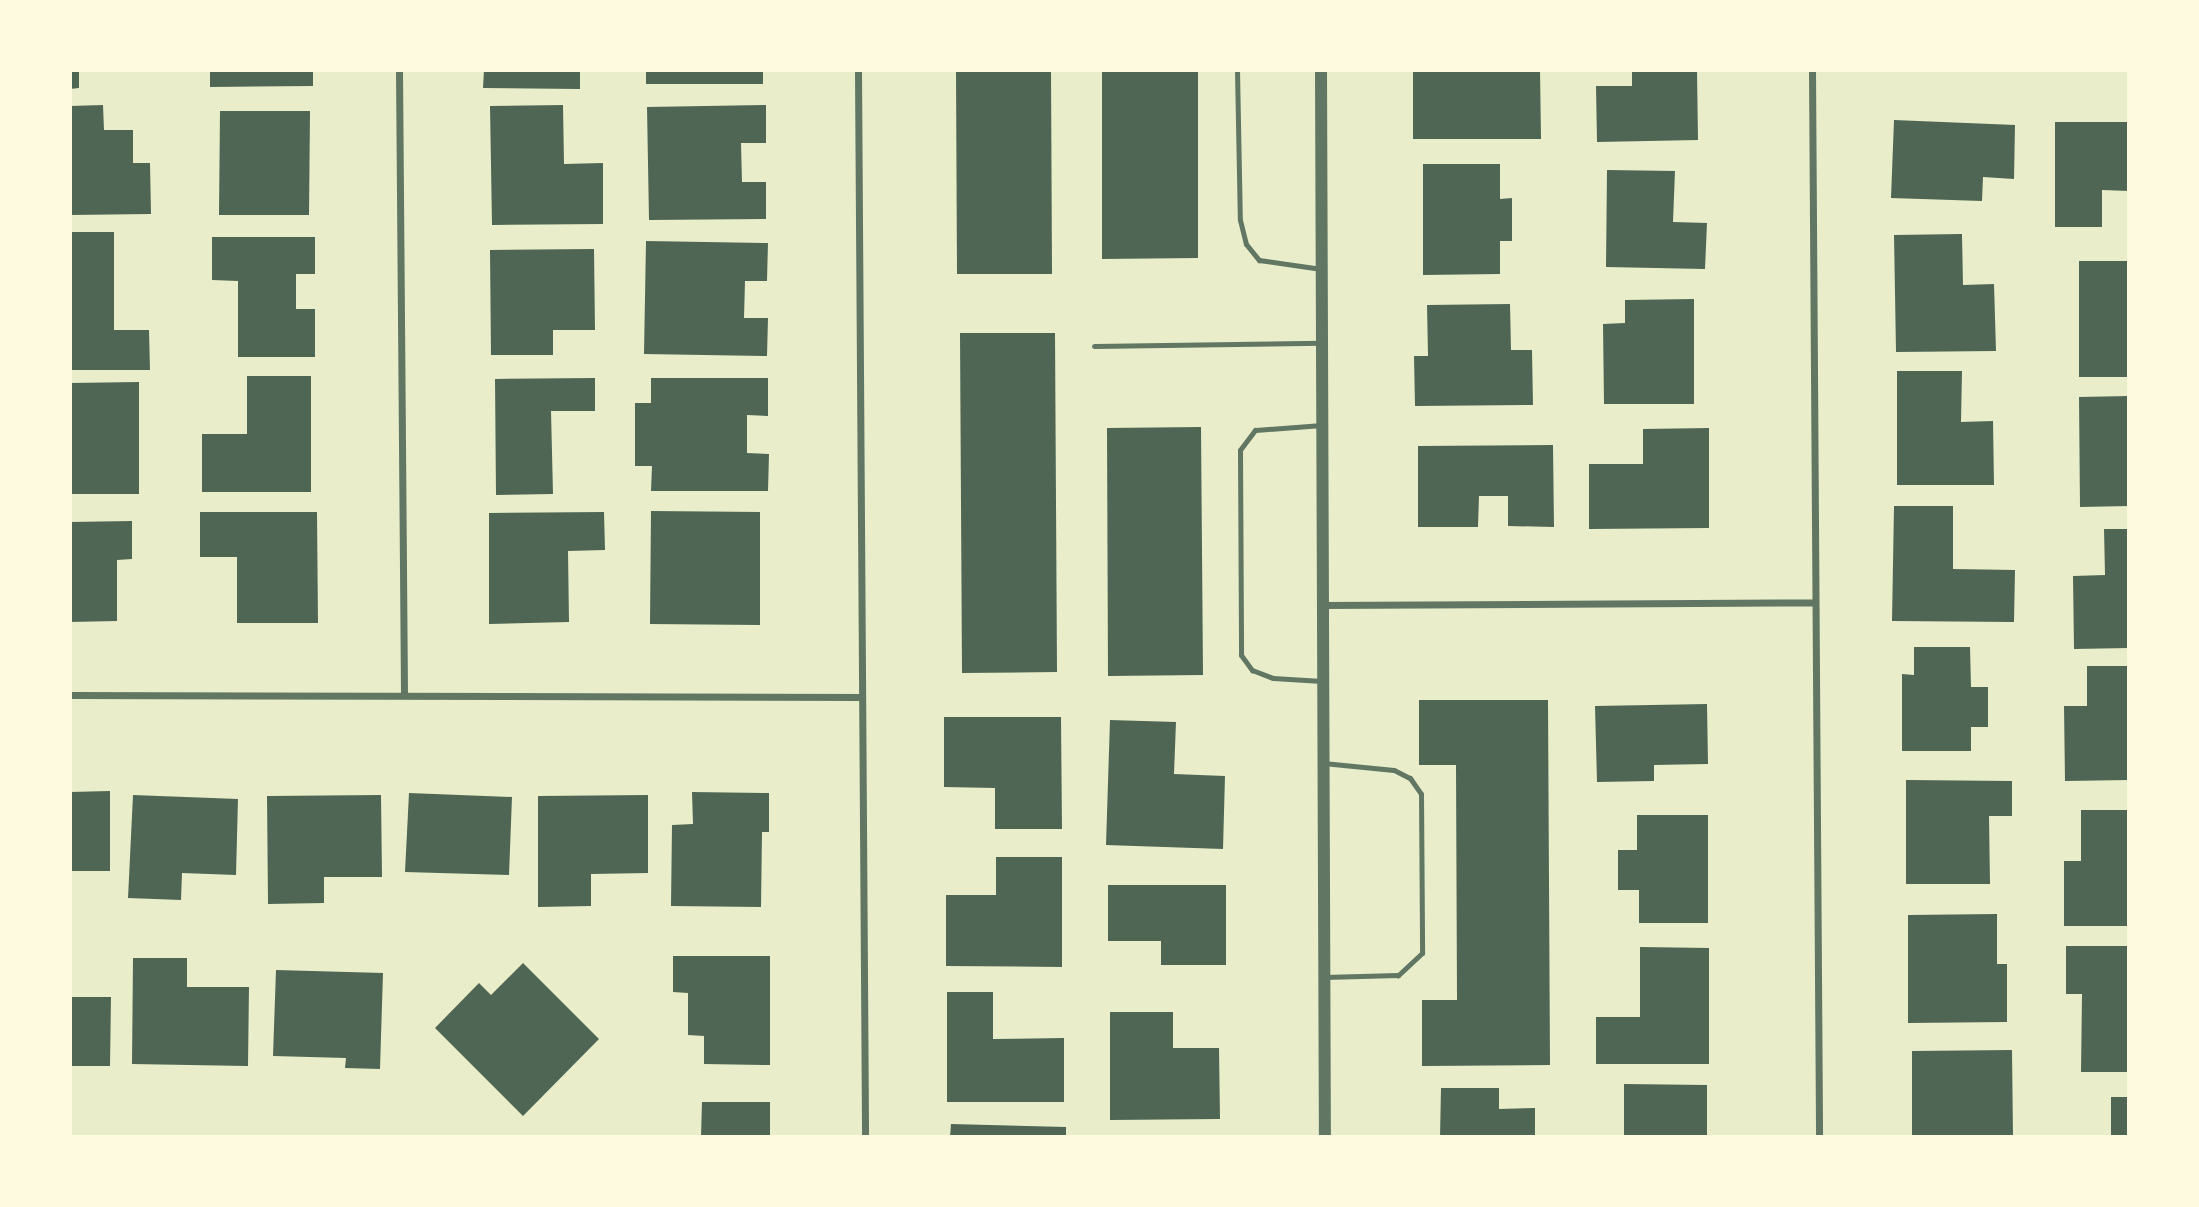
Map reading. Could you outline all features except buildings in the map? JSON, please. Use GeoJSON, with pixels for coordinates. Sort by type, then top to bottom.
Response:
{"type":"FeatureCollection","features":[{"type":"Feature","properties":{"kind":"street"},"geometry":{"type":"LineString","coordinates":[[399,70],[404,695]]}},
{"type":"Feature","properties":{"kind":"street"},"geometry":{"type":"LineString","coordinates":[[858,70],[865,1137]]}},
{"type":"Feature","properties":{"kind":"street"},"geometry":{"type":"LineString","coordinates":[[1321,70],[1325,1137]]}},
{"type":"Feature","properties":{"kind":"street"},"geometry":{"type":"LineString","coordinates":[[1812,70],[1819,1137]]}},
{"type":"Feature","properties":{"kind":"street"},"geometry":{"type":"LineString","coordinates":[[1322,605],[1815,602]]}},
{"type":"Feature","properties":{"kind":"street"},"geometry":{"type":"LineString","coordinates":[[70,695],[862,697]]}},
{"type":"Feature","properties":{"kind":"lane"},"geometry":{"type":"LineString","coordinates":[[1237,70],[1240,220],[1246,244],[1259,260],[1321,269]]}},
{"type":"Feature","properties":{"kind":"lane"},"geometry":{"type":"LineString","coordinates":[[1094,346],[1322,343]]}},
{"type":"Feature","properties":{"kind":"lane"},"geometry":{"type":"LineString","coordinates":[[1322,425],[1255,430],[1240,450],[1241,655],[1252,670],[1273,678],[1322,681]]}},
{"type":"Feature","properties":{"kind":"lane"},"geometry":{"type":"LineString","coordinates":[[1323,763],[1394,770],[1410,778],[1421,794],[1422,940],[1422,953],[1398,975],[1324,976]]}}]}
